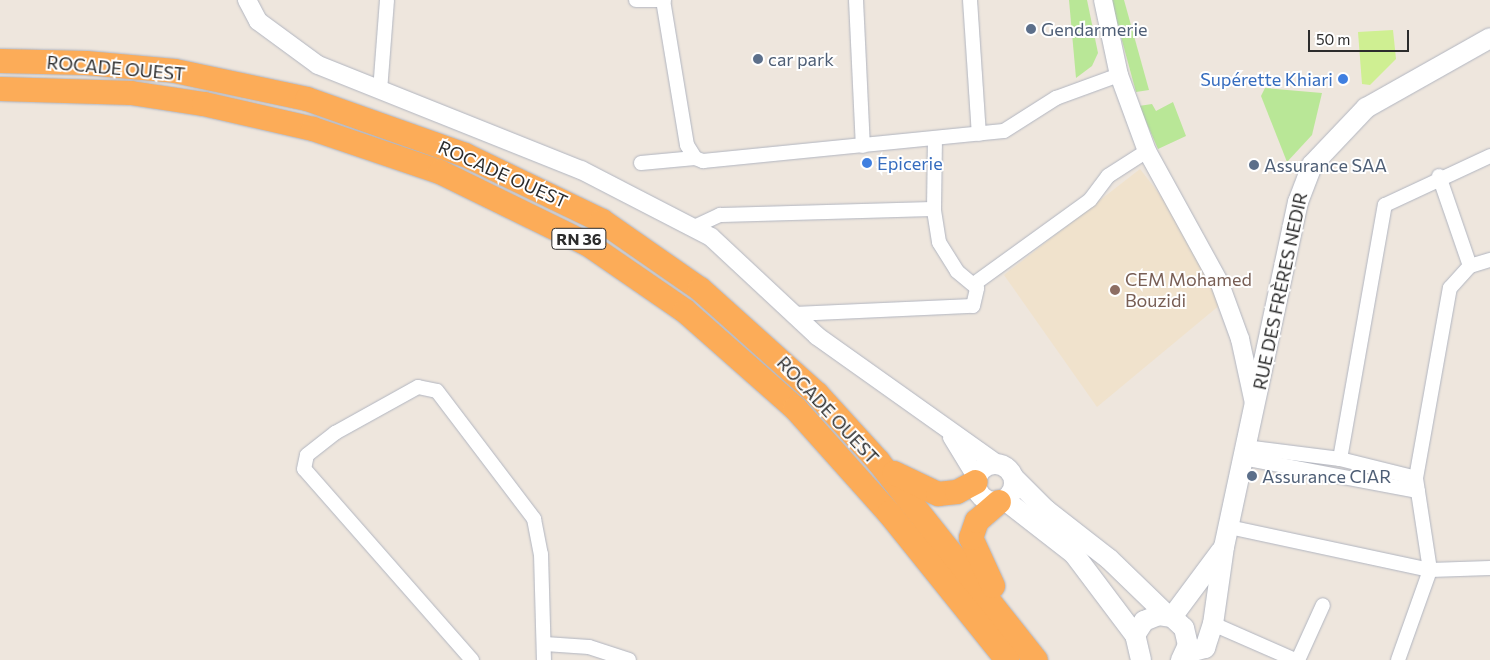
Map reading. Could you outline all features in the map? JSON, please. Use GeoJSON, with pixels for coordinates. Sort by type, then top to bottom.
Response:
{"type":"FeatureCollection","features":[{"type":"Feature","properties":{"kind":"highway","name":"ROCADE OUEST"},"geometry":{"type":"LineString","coordinates":[[0,61],[129,66],[265,89],[392,126],[499,169],[602,221],[700,289],[786,363],[878,461],[1036,660]]}},
{"type":"Feature","properties":{"kind":"highway","name":"ROCADE OUEST"},"geometry":{"type":"LineString","coordinates":[[0,89],[131,94],[224,107],[313,129],[448,176],[589,244],[685,311],[795,408],[889,513],[1007,660]]}},
{"type":"Feature","properties":{"kind":"highway"},"geometry":{"type":"LineString","coordinates":[[878,461],[928,493],[957,492],[977,480]]}},
{"type":"Feature","properties":{"kind":"highway"},"geometry":{"type":"LineString","coordinates":[[1002,501],[977,521],[971,538],[975,555],[1002,600],[1005,620]]}},
{"type":"Feature","properties":{"kind":"main road","name":"RUE DES FRÈRES NEDIR"},"geometry":{"type":"LineString","coordinates":[[1184,657],[1205,648],[1213,624],[1224,547],[1244,452],[1267,354],[1298,202],[1312,165],[1366,108],[1490,38]]}},
{"type":"Feature","properties":{"kind":"main road"},"geometry":{"type":"LineString","coordinates":[[1141,660],[1135,635],[1074,554],[1002,501],[983,497],[977,480],[987,466],[997,464],[1008,468],[1014,478],[1046,510],[1110,559],[1170,616],[1188,636],[1184,657]]}},
{"type":"Feature","properties":{"kind":"main road"},"geometry":{"type":"LineString","coordinates":[[1002,501],[1013,491],[1014,478]]}},
{"type":"Feature","properties":{"kind":"main road","name":"RUE DES FRÈRES NEDIR"},"geometry":{"type":"LineString","coordinates":[[1170,616],[1224,547]]}},
{"type":"Feature","properties":{"kind":"main road"},"geometry":{"type":"LineString","coordinates":[[1135,635],[1151,617],[1170,616]]}},
{"type":"Feature","properties":{"kind":"street"},"geometry":{"type":"LineString","coordinates":[[247,0],[258,21],[318,65],[581,170],[694,227],[728,250],[794,314],[840,354],[997,464]]}},
{"type":"Feature","properties":{"kind":"street"},"geometry":{"type":"LineString","coordinates":[[380,91],[387,0]]}},
{"type":"Feature","properties":{"kind":"street"},"geometry":{"type":"LineString","coordinates":[[636,0],[663,0],[687,145],[695,158]]}},
{"type":"Feature","properties":{"kind":"street"},"geometry":{"type":"LineString","coordinates":[[856,0],[863,146]]}},
{"type":"Feature","properties":{"kind":"street"},"geometry":{"type":"LineString","coordinates":[[970,0],[979,134]]}},
{"type":"Feature","properties":{"kind":"street"},"geometry":{"type":"LineString","coordinates":[[1103,0],[1119,75],[1147,151],[1191,225],[1220,284],[1240,339],[1255,406]]}},
{"type":"Feature","properties":{"kind":"street"},"geometry":{"type":"LineString","coordinates":[[641,163],[935,140],[1004,131],[1056,98],[1119,75]]}},
{"type":"Feature","properties":{"kind":"street"},"geometry":{"type":"LineString","coordinates":[[794,314],[966,310],[977,298],[974,284],[956,271],[939,242],[934,210],[935,140]]}},
{"type":"Feature","properties":{"kind":"street"},"geometry":{"type":"LineString","coordinates":[[974,284],[1090,200],[1108,176],[1147,151]]}},
{"type":"Feature","properties":{"kind":"street"},"geometry":{"type":"LineString","coordinates":[[1340,459],[1385,204],[1439,176],[1490,156]]}},
{"type":"Feature","properties":{"kind":"street"},"geometry":{"type":"LineString","coordinates":[[1439,176],[1470,266]]}},
{"type":"Feature","properties":{"kind":"street"},"geometry":{"type":"LineString","coordinates":[[694,227],[720,215],[934,210]]}},
{"type":"Feature","properties":{"kind":"street"},"geometry":{"type":"LineString","coordinates":[[1398,660],[1430,570],[1417,484],[1450,288],[1470,266],[1490,260]]}},
{"type":"Feature","properties":{"kind":"street"},"geometry":{"type":"LineString","coordinates":[[1240,339],[1267,354]]}},
{"type":"Feature","properties":{"kind":"street"},"geometry":{"type":"LineString","coordinates":[[472,660],[304,469],[307,455],[334,433],[418,387],[437,391],[534,518],[541,554],[544,660]]}},
{"type":"Feature","properties":{"kind":"street"},"geometry":{"type":"LineString","coordinates":[[943,427],[977,480]]}},
{"type":"Feature","properties":{"kind":"street"},"geometry":{"type":"LineString","coordinates":[[1244,452],[1340,459],[1417,484]]}},
{"type":"Feature","properties":{"kind":"street"},"geometry":{"type":"LineString","coordinates":[[1244,452],[1417,484]]}},
{"type":"Feature","properties":{"kind":"street"},"geometry":{"type":"LineString","coordinates":[[1228,527],[1430,570],[1490,568]]}},
{"type":"Feature","properties":{"kind":"street"},"geometry":{"type":"LineString","coordinates":[[1213,624],[1296,660],[1323,606]]}},
{"type":"Feature","properties":{"kind":"street"},"geometry":{"type":"LineString","coordinates":[[545,644],[589,647],[629,660]]}},
{"type":"Feature","properties":{"kind":"shaded area","name":"CEM Mohamed Bouzidi"},"geometry":{"type":"Polygon","coordinates":[[[1140,169],[1175,214],[1221,304],[1097,407],[1004,275],[1140,169]]]}},
{"type":"Feature","properties":{"kind":"green space"},"geometry":{"type":"Polygon","coordinates":[[[1069,0],[1087,0],[1098,53],[1092,66],[1076,78],[1069,0]]]}},
{"type":"Feature","properties":{"kind":"green space"},"geometry":{"type":"Polygon","coordinates":[[[1111,0],[1124,0],[1149,90],[1136,92],[1111,0]]]}},
{"type":"Feature","properties":{"kind":"green space"},"geometry":{"type":"Polygon","coordinates":[[[1393,30],[1396,59],[1370,85],[1362,84],[1358,32],[1393,30]]]}},
{"type":"Feature","properties":{"kind":"green space"},"geometry":{"type":"Polygon","coordinates":[[[1265,88],[1322,93],[1312,135],[1287,162],[1261,96],[1265,88]]]}},
{"type":"Feature","properties":{"kind":"green space"},"geometry":{"type":"Polygon","coordinates":[[[1173,102],[1186,136],[1158,149],[1139,106],[1152,104],[1156,111],[1173,102]]]}},
{"type":"Feature","properties":{"kind":"place","name":"Gendarmerie"},"geometry":{"type":"Point","coordinates":[1031,29]}},
{"type":"Feature","properties":{"kind":"place","name":"car park"},"geometry":{"type":"Point","coordinates":[758,59]}},
{"type":"Feature","properties":{"kind":"place","name":"Supérette Khiari"},"geometry":{"type":"Point","coordinates":[1343,79]}},
{"type":"Feature","properties":{"kind":"place","name":"Epicerie"},"geometry":{"type":"Point","coordinates":[867,163]}},
{"type":"Feature","properties":{"kind":"place","name":"Assurance SAA"},"geometry":{"type":"Point","coordinates":[1254,165]}},
{"type":"Feature","properties":{"kind":"place","name":"CEM Mohamed Bouzidi"},"geometry":{"type":"Point","coordinates":[1115,290]}},
{"type":"Feature","properties":{"kind":"place","name":"Assurance CIAR"},"geometry":{"type":"Point","coordinates":[1252,476]}}]}
